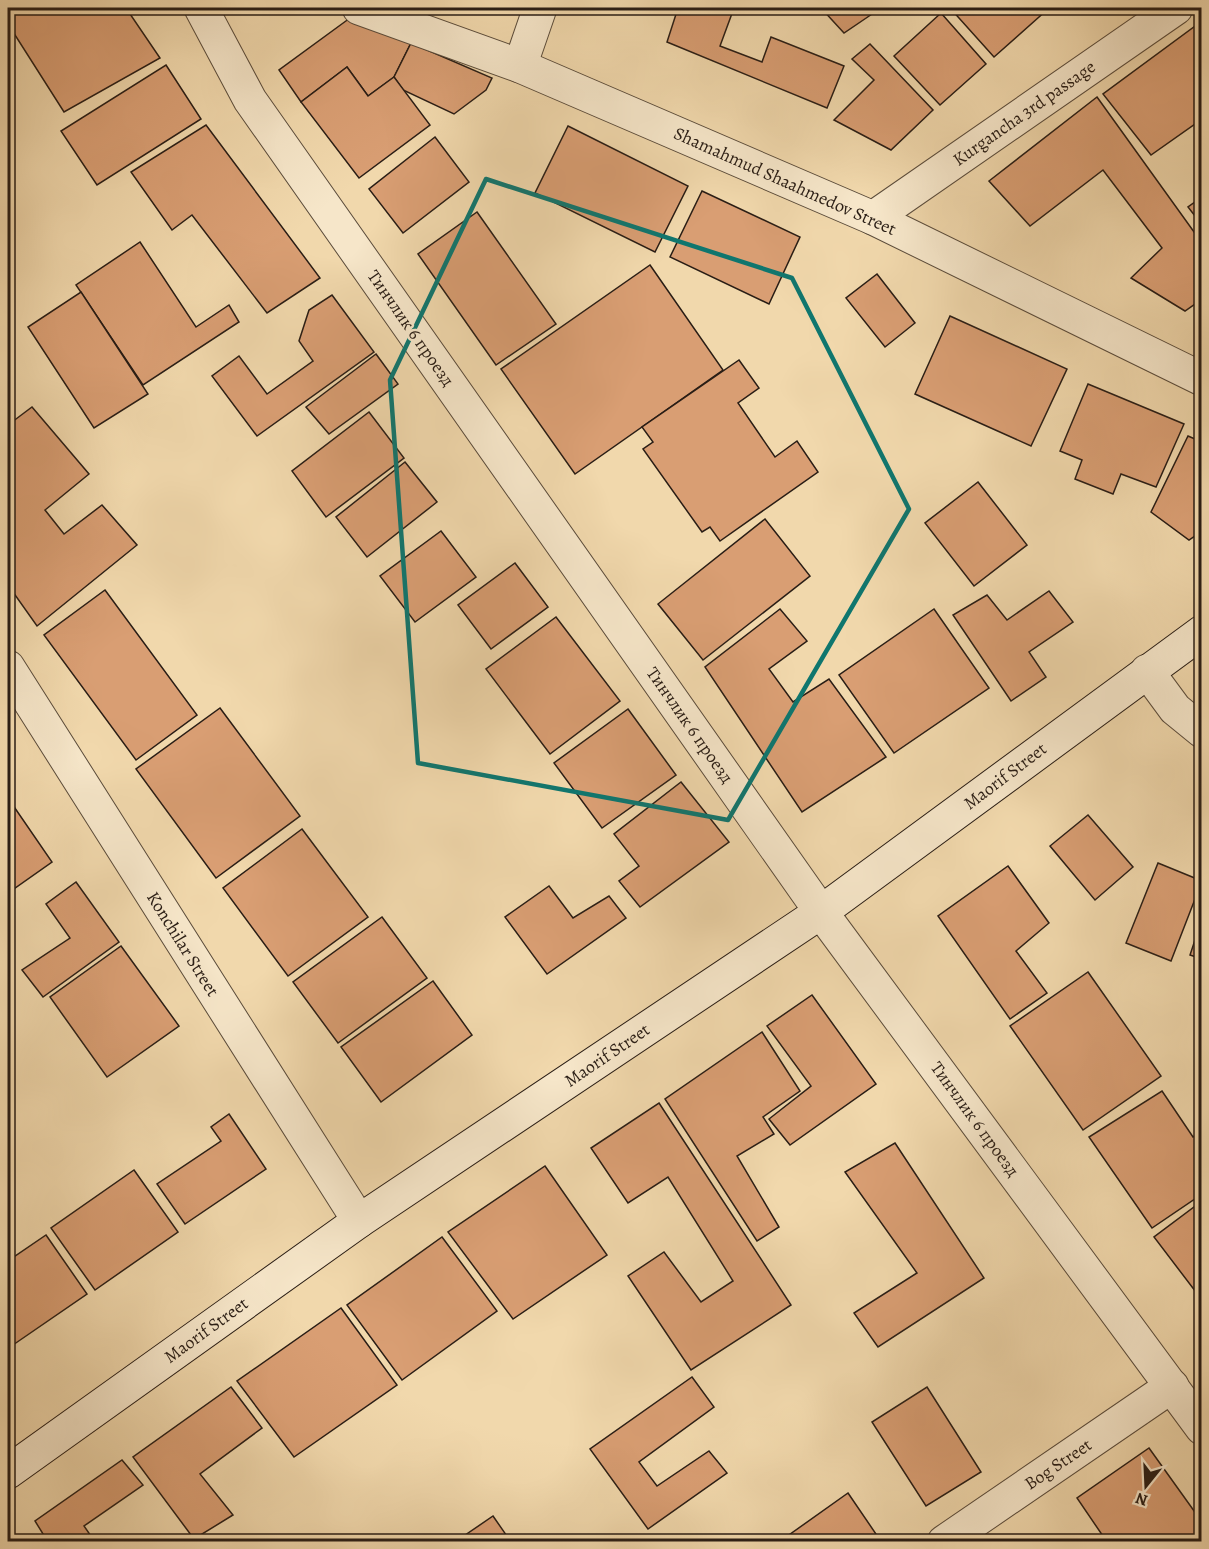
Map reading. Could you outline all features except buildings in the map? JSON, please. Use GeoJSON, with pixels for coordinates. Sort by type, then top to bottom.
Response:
{"type":"FeatureCollection","features":[{"type":"Feature","properties":{"kind":"street","name":"Тинчлик 6 проезд"},"geometry":{"type":"LineString","coordinates":[[201,8],[250,100],[821,912],[1202,1428]]}},
{"type":"Feature","properties":{"kind":"street","name":"Shamahmud Shaahmedov Street"},"geometry":{"type":"LineString","coordinates":[[359,8],[520,66],[873,218],[1202,379]]}},
{"type":"Feature","properties":{"kind":"street"},"geometry":{"type":"LineString","coordinates":[[520,66],[540,8]]}},
{"type":"Feature","properties":{"kind":"street","name":"Kurgancha 3rd passage"},"geometry":{"type":"LineString","coordinates":[[873,218],[1176,8]]}},
{"type":"Feature","properties":{"kind":"street","name":"Maorif Street"},"geometry":{"type":"LineString","coordinates":[[8,1472],[359,1221],[821,912],[1202,632]]}},
{"type":"Feature","properties":{"kind":"street","name":"Konchilar Street"},"geometry":{"type":"LineString","coordinates":[[8,667],[359,1221]]}},
{"type":"Feature","properties":{"kind":"street"},"geometry":{"type":"LineString","coordinates":[[1147,671],[1176,709],[1202,730]]}},
{"type":"Feature","properties":{"kind":"street","name":"Bog Street"},"geometry":{"type":"LineString","coordinates":[[944,1542],[1172,1386]]}},
{"type":"Feature","properties":{"kind":"highlighted area"},"geometry":{"type":"Polygon","coordinates":[[[486,179],[792,278],[909,509],[728,820],[418,763],[390,380],[486,179]]]}}]}
